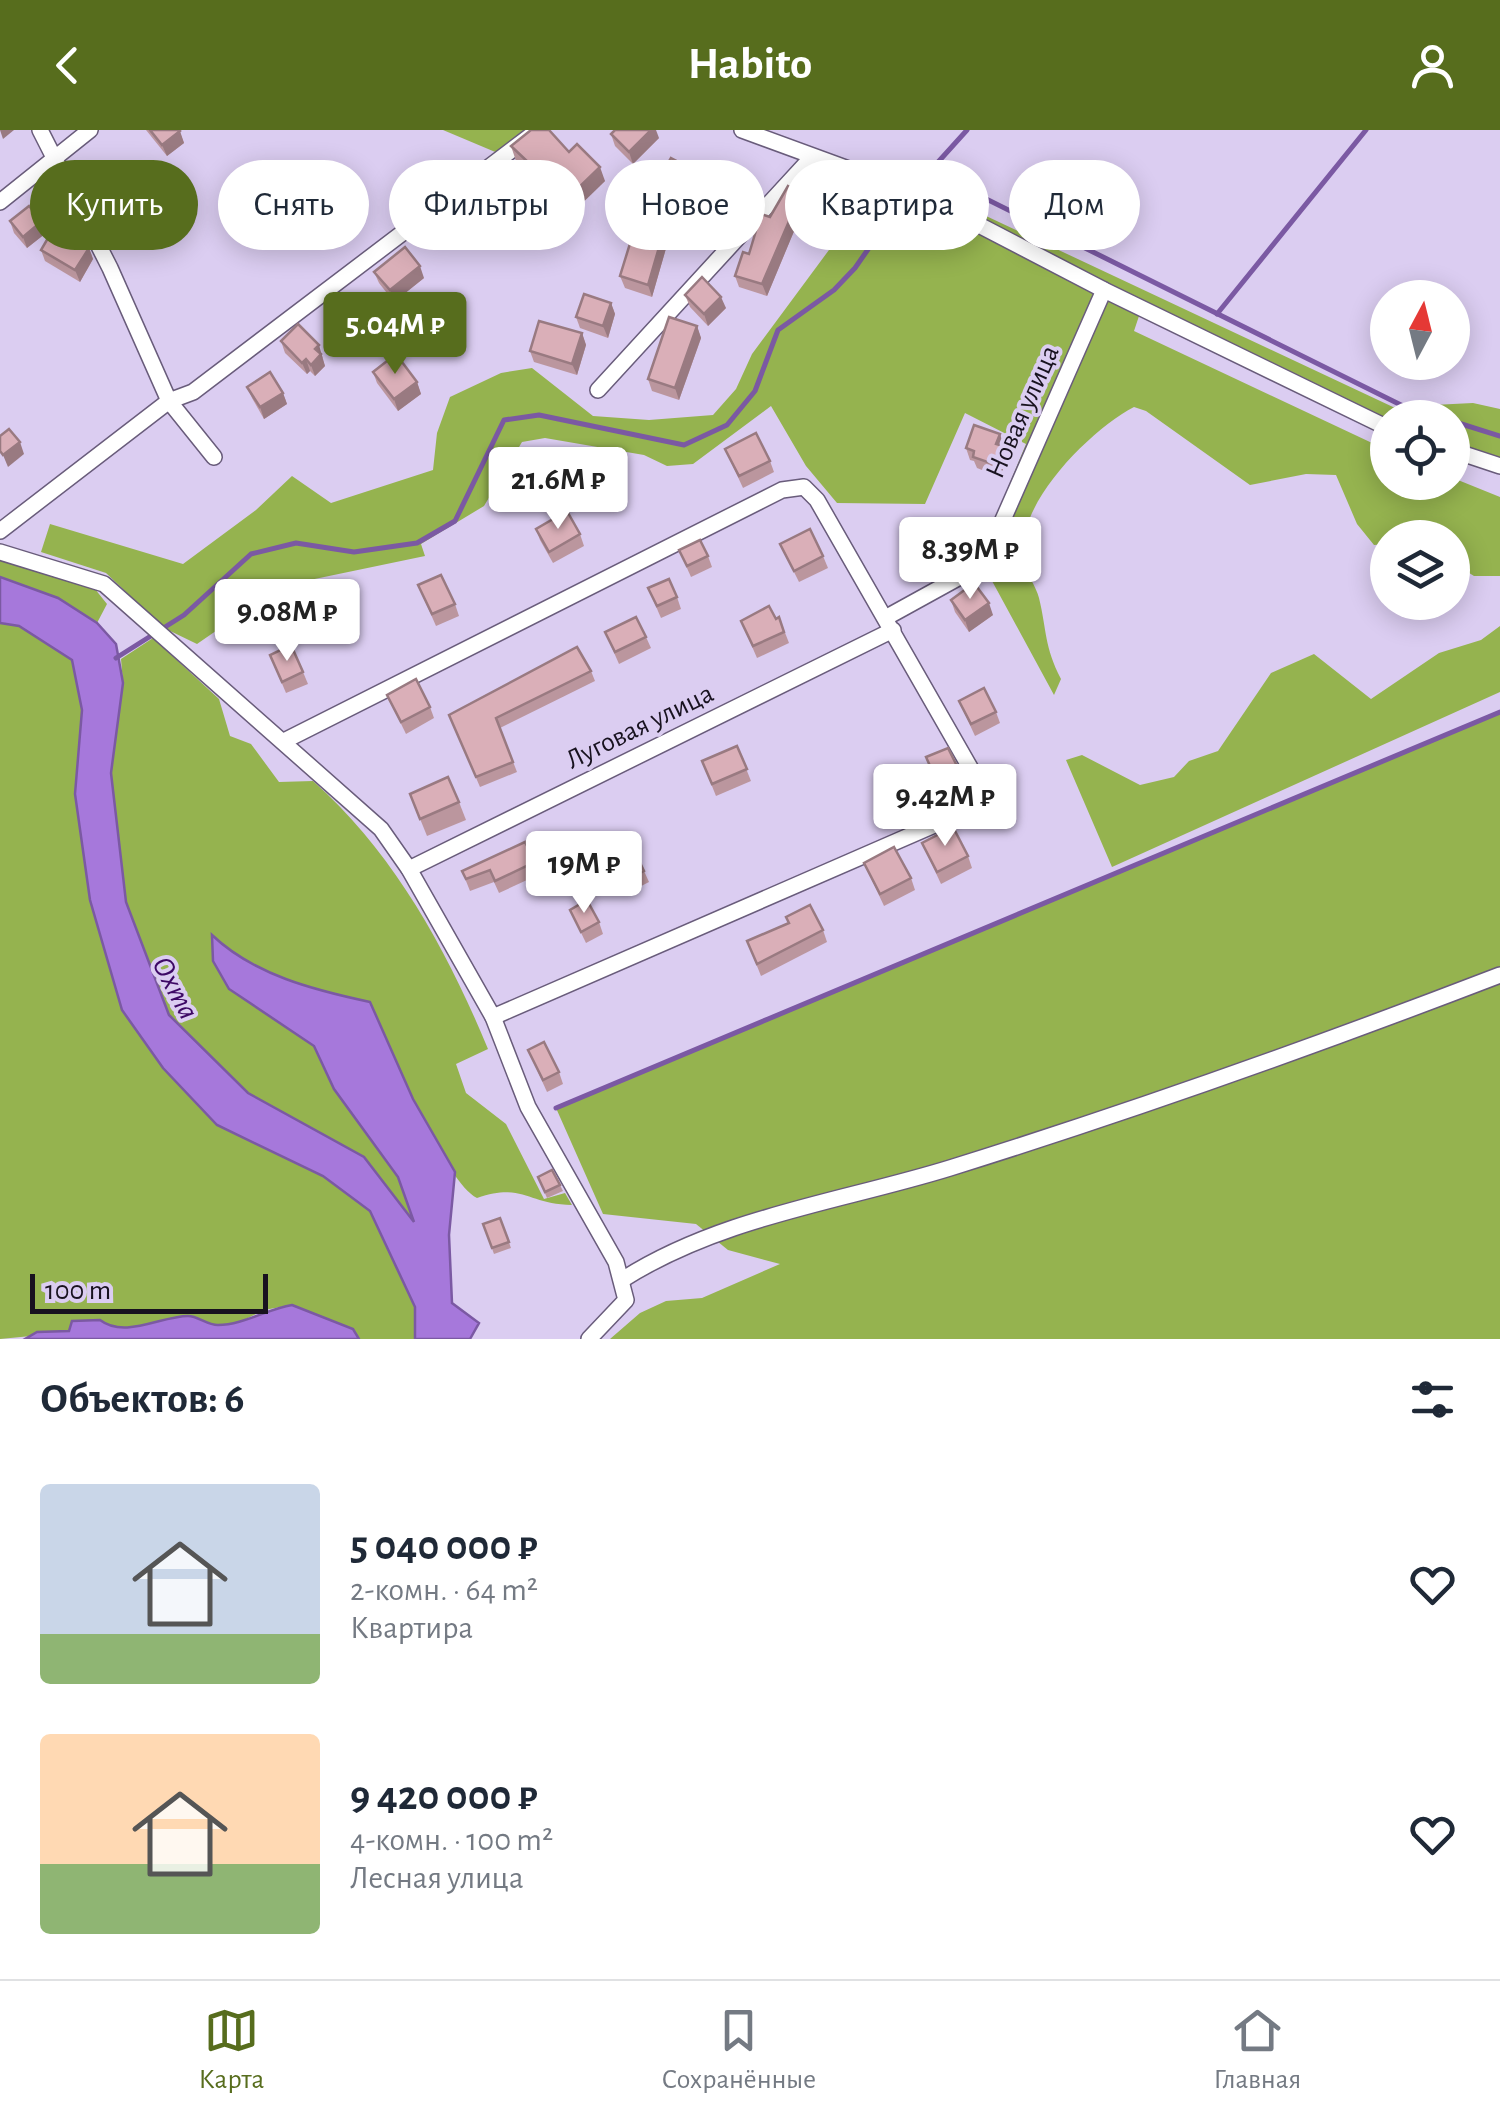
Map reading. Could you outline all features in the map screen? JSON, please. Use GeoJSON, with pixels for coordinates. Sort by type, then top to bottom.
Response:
{"type":"FeatureCollection","features":[{"type":"Feature","properties":{"kind":"street"},"geometry":{"type":"LineString","coordinates":[[40,130],[110,268],[169,401],[214,457]]}},
{"type":"Feature","properties":{"kind":"street"},"geometry":{"type":"LineString","coordinates":[[0,202],[90,130]]}},
{"type":"Feature","properties":{"kind":"street"},"geometry":{"type":"LineString","coordinates":[[0,531],[169,401],[193,392],[334,288],[538,130]]}},
{"type":"Feature","properties":{"kind":"street"},"geometry":{"type":"LineString","coordinates":[[742,130],[926,197],[1104,290],[1370,419]]}},
{"type":"Feature","properties":{"kind":"street"},"geometry":{"type":"LineString","coordinates":[[598,390],[812,157]]}},
{"type":"Feature","properties":{"kind":"street","name":"Новая улица"},"geometry":{"type":"LineString","coordinates":[[890,623],[976,568],[991,547],[1104,290]]}},
{"type":"Feature","properties":{"kind":"street"},"geometry":{"type":"LineString","coordinates":[[1470,456],[1500,466]]}},
{"type":"Feature","properties":{"kind":"street"},"geometry":{"type":"LineString","coordinates":[[284,741],[349,704],[794,486],[804,487],[817,500],[976,778],[981,789],[976,804],[493,1018]]}},
{"type":"Feature","properties":{"kind":"street"},"geometry":{"type":"LineString","coordinates":[[0,552],[104,584],[380,828],[409,869],[493,1018],[528,1107],[595,1222],[622,1280],[624,1306],[589,1339]]}},
{"type":"Feature","properties":{"kind":"street","name":"Луговая улица"},"geometry":{"type":"LineString","coordinates":[[409,869],[890,623]]}},
{"type":"Feature","properties":{"kind":"street"},"geometry":{"type":"LineString","coordinates":[[622,1280],[655,1259],[714,1234],[946,1169],[1258,1069],[1500,976]]}},
{"type":"Feature","properties":{"kind":"green space"},"geometry":{"type":"Polygon","coordinates":[[[443,130],[527,130],[500,154],[443,130]]]}},
{"type":"Feature","properties":{"kind":"green space"},"geometry":{"type":"Polygon","coordinates":[[[989,217],[1009,227],[1009,235],[989,225],[989,217]]]}},
{"type":"Feature","properties":{"kind":"green space"},"geometry":{"type":"Polygon","coordinates":[[[989,238],[1141,310],[1134,331],[1370,442],[1370,500],[1470,500],[1470,485],[1500,497],[1500,576],[1470,574],[1470,520],[1370,520],[1370,540],[1357,524],[1336,475],[1306,474],[1250,485],[1146,411],[1134,407],[1097,433],[1058,472],[1030,518],[1023,540],[1024,562],[1038,594],[1049,648],[1061,679],[1054,695],[979,557],[1026,444],[965,413],[925,504],[837,503],[806,466],[771,406],[693,464],[667,466],[644,455],[545,438],[522,442],[484,506],[421,544],[425,556],[281,586],[197,644],[164,628],[106,573],[41,552],[50,524],[183,564],[256,510],[292,476],[331,503],[433,470],[437,433],[450,397],[501,373],[532,368],[593,416],[649,420],[713,415],[736,389],[752,354],[829,250],[989,250],[989,238]]]}},
{"type":"Feature","properties":{"kind":"green space"},"geometry":{"type":"Polygon","coordinates":[[[1041,250],[1059,250],[1378,400],[1370,400],[1370,412],[1041,250]]]}},
{"type":"Feature","properties":{"kind":"green space"},"geometry":{"type":"Polygon","coordinates":[[[1470,403],[1500,409],[1500,458],[1470,448],[1470,403]]]}},
{"type":"Feature","properties":{"kind":"green space"},"geometry":{"type":"Polygon","coordinates":[[[0,558],[95,589],[107,604],[97,623],[58,598],[0,577],[0,558]]]}},
{"type":"Feature","properties":{"kind":"green space"},"geometry":{"type":"Polygon","coordinates":[[[0,623],[19,626],[72,660],[82,710],[75,794],[90,900],[217,1125],[323,1176],[371,1211],[416,1307],[415,1339],[359,1339],[353,1329],[292,1305],[264,1310],[238,1323],[213,1325],[190,1316],[172,1320],[146,1337],[126,1338],[104,1329],[0,1339],[0,623]]]}},
{"type":"Feature","properties":{"kind":"green space"},"geometry":{"type":"Polygon","coordinates":[[[1500,626],[1500,692],[1112,867],[1066,760],[1082,755],[1140,785],[1174,777],[1189,761],[1218,751],[1271,673],[1314,654],[1371,699],[1439,653],[1481,640],[1500,626]]]}},
{"type":"Feature","properties":{"kind":"green space"},"geometry":{"type":"Polygon","coordinates":[[[153,638],[219,699],[230,736],[251,744],[279,782],[313,781],[369,839],[393,871],[455,975],[488,1049],[456,1064],[466,1093],[506,1124],[544,1199],[565,1193],[572,1205],[505,1192],[477,1198],[463,1186],[417,1109],[370,1002],[307,987],[267,972],[214,936],[229,989],[314,1046],[334,1089],[398,1177],[417,1227],[364,1157],[248,1093],[169,1015],[126,902],[111,773],[123,683],[121,659],[153,638]]]}},
{"type":"Feature","properties":{"kind":"green space"},"geometry":{"type":"Polygon","coordinates":[[[1500,712],[1500,1339],[610,1339],[640,1313],[666,1301],[702,1298],[780,1264],[728,1250],[696,1224],[603,1214],[556,1108],[1500,712]]]}},
{"type":"Feature","properties":{"kind":"shaded area"},"geometry":{"type":"Polygon","coordinates":[[[0,577],[58,598],[97,623],[116,644],[123,683],[111,773],[126,902],[169,1015],[248,1093],[364,1157],[414,1222],[398,1177],[334,1089],[314,1046],[229,989],[213,961],[212,935],[266,971],[370,1002],[413,1099],[455,1172],[449,1235],[452,1303],[479,1323],[470,1339],[415,1339],[415,1307],[370,1211],[323,1176],[217,1125],[163,1068],[122,1010],[90,900],[75,794],[82,710],[72,660],[19,626],[0,623],[0,577]]]}},
{"type":"Feature","properties":{"kind":"shaded area"},"geometry":{"type":"Polygon","coordinates":[[[292,1305],[353,1329],[359,1339],[25,1339],[37,1332],[69,1331],[72,1321],[100,1320],[132,1327],[188,1316],[218,1325],[292,1305]]]}},
{"type":"Feature","properties":{"kind":"building"},"geometry":{"type":"Polygon","coordinates":[[[150,130],[179,130],[180,131],[162,145],[150,130]]]}},
{"type":"Feature","properties":{"kind":"building"},"geometry":{"type":"Polygon","coordinates":[[[531,130],[549,130],[569,152],[577,144],[600,167],[585,182],[585,160],[526,160],[511,146],[531,130]]]}},
{"type":"Feature","properties":{"kind":"building"},"geometry":{"type":"Polygon","coordinates":[[[615,130],[651,130],[629,152],[611,134],[615,130]]]}},
{"type":"Feature","properties":{"kind":"building"},"geometry":{"type":"Polygon","coordinates":[[[785,191],[785,231],[762,284],[735,276],[743,252],[765,250],[765,215],[770,217],[785,191]]]}},
{"type":"Feature","properties":{"kind":"building"},"geometry":{"type":"Polygon","coordinates":[[[30,207],[30,231],[23,237],[10,221],[30,207]]]}},
{"type":"Feature","properties":{"kind":"building"},"geometry":{"type":"Polygon","coordinates":[[[41,250],[88,250],[75,270],[41,250]]]}},
{"type":"Feature","properties":{"kind":"building"},"geometry":{"type":"Polygon","coordinates":[[[401,250],[407,250],[420,266],[390,290],[374,272],[401,250]]]}},
{"type":"Feature","properties":{"kind":"building"},"geometry":{"type":"Polygon","coordinates":[[[628,250],[658,250],[648,285],[620,276],[628,250]]]}},
{"type":"Feature","properties":{"kind":"building"},"geometry":{"type":"Polygon","coordinates":[[[702,277],[721,297],[704,314],[685,295],[702,277]]]}},
{"type":"Feature","properties":{"kind":"building"},"geometry":{"type":"Polygon","coordinates":[[[584,294],[611,303],[603,326],[576,317],[584,294]]]}},
{"type":"Feature","properties":{"kind":"building"},"geometry":{"type":"Polygon","coordinates":[[[669,317],[697,326],[675,388],[648,379],[669,317]]]}},
{"type":"Feature","properties":{"kind":"building"},"geometry":{"type":"Polygon","coordinates":[[[539,321],[582,333],[572,364],[530,351],[539,321]]]}},
{"type":"Feature","properties":{"kind":"building"},"geometry":{"type":"Polygon","coordinates":[[[298,324],[319,345],[315,349],[321,354],[311,365],[306,359],[302,363],[281,341],[298,324]]]}},
{"type":"Feature","properties":{"kind":"building"},"geometry":{"type":"Polygon","coordinates":[[[396,354],[417,382],[394,399],[373,372],[396,354]]]}},
{"type":"Feature","properties":{"kind":"building"},"geometry":{"type":"Polygon","coordinates":[[[270,372],[283,393],[260,407],[247,387],[270,372]]]}},
{"type":"Feature","properties":{"kind":"building"},"geometry":{"type":"Polygon","coordinates":[[[974,425],[1000,434],[996,444],[1003,446],[996,465],[973,457],[974,451],[966,448],[974,425]]]}},
{"type":"Feature","properties":{"kind":"building"},"geometry":{"type":"Polygon","coordinates":[[[9,429],[20,442],[3,455],[0,436],[9,429]]]}},
{"type":"Feature","properties":{"kind":"building"},"geometry":{"type":"Polygon","coordinates":[[[756,433],[770,461],[739,476],[725,449],[756,433]]]}},
{"type":"Feature","properties":{"kind":"building"},"geometry":{"type":"Polygon","coordinates":[[[567,511],[580,534],[549,552],[536,529],[567,511]]]}},
{"type":"Feature","properties":{"kind":"building"},"geometry":{"type":"Polygon","coordinates":[[[810,529],[823,556],[794,571],[780,544],[810,529]]]}},
{"type":"Feature","properties":{"kind":"building"},"geometry":{"type":"Polygon","coordinates":[[[700,540],[708,556],[687,566],[679,550],[700,540]]]}},
{"type":"Feature","properties":{"kind":"building"},"geometry":{"type":"Polygon","coordinates":[[[441,575],[455,604],[432,614],[418,585],[441,575]]]}},
{"type":"Feature","properties":{"kind":"building"},"geometry":{"type":"Polygon","coordinates":[[[669,579],[677,597],[657,606],[648,588],[669,579]]]}},
{"type":"Feature","properties":{"kind":"building"},"geometry":{"type":"Polygon","coordinates":[[[974,583],[989,603],[965,620],[951,600],[974,583]]]}},
{"type":"Feature","properties":{"kind":"building"},"geometry":{"type":"Polygon","coordinates":[[[769,606],[776,619],[779,617],[784,632],[753,646],[741,621],[769,606]]]}},
{"type":"Feature","properties":{"kind":"building"},"geometry":{"type":"Polygon","coordinates":[[[636,617],[646,637],[615,652],[605,632],[636,617]]]}},
{"type":"Feature","properties":{"kind":"building"},"geometry":{"type":"Polygon","coordinates":[[[291,645],[303,672],[282,682],[270,655],[291,645]]]}},
{"type":"Feature","properties":{"kind":"building"},"geometry":{"type":"Polygon","coordinates":[[[577,647],[591,671],[496,718],[513,762],[476,777],[449,715],[577,647]]]}},
{"type":"Feature","properties":{"kind":"building"},"geometry":{"type":"Polygon","coordinates":[[[416,679],[430,707],[401,722],[387,695],[416,679]]]}},
{"type":"Feature","properties":{"kind":"building"},"geometry":{"type":"Polygon","coordinates":[[[984,688],[996,712],[971,724],[959,701],[984,688]]]}},
{"type":"Feature","properties":{"kind":"building"},"geometry":{"type":"Polygon","coordinates":[[[737,746],[747,769],[712,784],[702,761],[737,746]]]}},
{"type":"Feature","properties":{"kind":"building"},"geometry":{"type":"Polygon","coordinates":[[[948,748],[962,776],[939,786],[926,757],[948,748]]]}},
{"type":"Feature","properties":{"kind":"building"},"geometry":{"type":"Polygon","coordinates":[[[448,777],[459,802],[420,819],[410,794],[448,777]]]}},
{"type":"Feature","properties":{"kind":"building"},"geometry":{"type":"Polygon","coordinates":[[[953,827],[968,856],[937,872],[922,843],[953,827]]]}},
{"type":"Feature","properties":{"kind":"building"},"geometry":{"type":"Polygon","coordinates":[[[629,840],[644,871],[617,885],[603,853],[629,840]]]}},
{"type":"Feature","properties":{"kind":"building"},"geometry":{"type":"Polygon","coordinates":[[[525,842],[535,862],[495,881],[490,870],[466,879],[462,871],[525,842]]]}},
{"type":"Feature","properties":{"kind":"building"},"geometry":{"type":"Polygon","coordinates":[[[894,847],[911,878],[880,894],[864,863],[894,847]]]}},
{"type":"Feature","properties":{"kind":"building"},"geometry":{"type":"Polygon","coordinates":[[[587,900],[599,922],[581,932],[570,910],[587,900]]]}},
{"type":"Feature","properties":{"kind":"building"},"geometry":{"type":"Polygon","coordinates":[[[810,905],[823,930],[757,964],[747,941],[789,923],[786,917],[810,905]]]}},
{"type":"Feature","properties":{"kind":"building"},"geometry":{"type":"Polygon","coordinates":[[[544,1042],[559,1072],[543,1080],[528,1050],[544,1042]]]}},
{"type":"Feature","properties":{"kind":"building"},"geometry":{"type":"Polygon","coordinates":[[[552,1170],[560,1185],[545,1192],[538,1177],[552,1170]]]}},
{"type":"Feature","properties":{"kind":"building"},"geometry":{"type":"Polygon","coordinates":[[[500,1218],[509,1242],[492,1248],[483,1224],[500,1218]]]}},
{"type":"Feature","properties":{"kind":"waterway"},"geometry":{"type":"LineString","coordinates":[[967,130],[930,171],[1391,400]]}},
{"type":"Feature","properties":{"kind":"waterway"},"geometry":{"type":"LineString","coordinates":[[1217,314],[1366,130]]}},
{"type":"Feature","properties":{"kind":"waterway"},"geometry":{"type":"LineString","coordinates":[[116,658],[184,615],[251,554],[296,543],[354,552],[417,543],[455,521],[504,420],[539,415],[684,445],[727,425],[755,391],[778,330],[834,290],[868,250]]}},
{"type":"Feature","properties":{"kind":"waterway"},"geometry":{"type":"LineString","coordinates":[[1470,427],[1500,436]]}},
{"type":"Feature","properties":{"kind":"waterway"},"geometry":{"type":"LineString","coordinates":[[556,1108],[1500,712]]}},
{"type":"Feature","properties":{"kind":"water label","name":"Охта"},"geometry":{"type":"Point","coordinates":[175,988]}}]}
